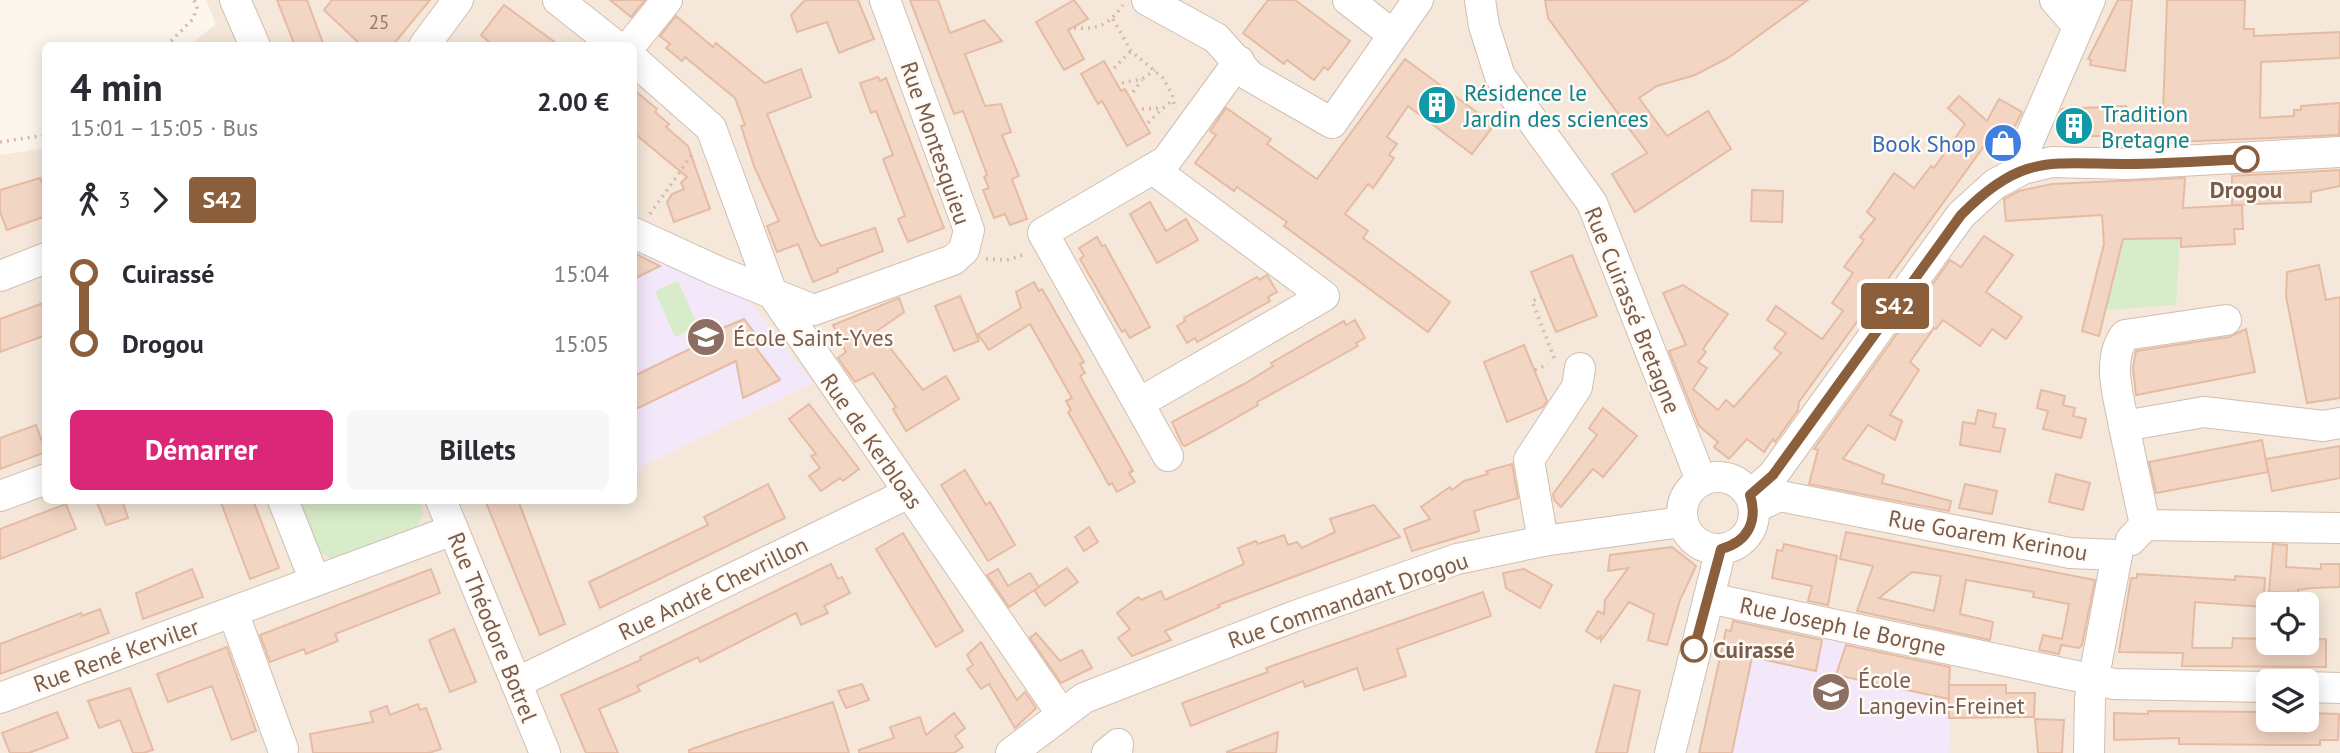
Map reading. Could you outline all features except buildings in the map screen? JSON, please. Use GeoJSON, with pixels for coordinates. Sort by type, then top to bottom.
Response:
{"type":"FeatureCollection","features":[{"type":"Feature","properties":{"kind":"street"},"geometry":{"type":"LineString","coordinates":[[235,0],[253,42]]}},
{"type":"Feature","properties":{"kind":"street"},"geometry":{"type":"LineString","coordinates":[[427,42],[458,0]]}},
{"type":"Feature","properties":{"kind":"street"},"geometry":{"type":"LineString","coordinates":[[558,0],[611,42]]}},
{"type":"Feature","properties":{"kind":"street"},"geometry":{"type":"LineString","coordinates":[[633,42],[667,0]]}},
{"type":"Feature","properties":{"kind":"street","name":"Rue Montesquieu"},"geometry":{"type":"LineString","coordinates":[[637,235],[814,310],[953,260],[964,250],[969,230],[885,0]]}},
{"type":"Feature","properties":{"kind":"street"},"geometry":{"type":"LineString","coordinates":[[1147,0],[1216,38],[1250,76],[1332,123],[1418,0]]}},
{"type":"Feature","properties":{"kind":"street"},"geometry":{"type":"LineString","coordinates":[[1348,0],[1392,34]]}},
{"type":"Feature","properties":{"kind":"street","name":"Rue Cuirassé Bretagne"},"geometry":{"type":"LineString","coordinates":[[1480,0],[1484,26],[1500,76],[1592,203],[1701,480]]}},
{"type":"Feature","properties":{"kind":"street"},"geometry":{"type":"LineString","coordinates":[[2023,169],[2027,145],[2083,13],[2055,0]]}},
{"type":"Feature","properties":{"kind":"street"},"geometry":{"type":"LineString","coordinates":[[1168,456],[1043,233],[1167,161],[1178,142],[1239,61]]}},
{"type":"Feature","properties":{"kind":"street","name":"Rue de Kerbloas"},"geometry":{"type":"LineString","coordinates":[[637,63],[711,128],[772,293],[1061,713]]}},
{"type":"Feature","properties":{"kind":"street"},"geometry":{"type":"LineString","coordinates":[[1752,501],[1742,485],[1728,478],[1715,476],[1701,480],[1685,496],[1682,522],[1697,542],[1721,549],[1741,540],[1749,531],[1752,501],[1961,215],[1995,184],[2023,169],[2052,162],[2127,164],[2340,152]]}},
{"type":"Feature","properties":{"kind":"street"},"geometry":{"type":"LineString","coordinates":[[1139,403],[1324,296],[1153,169]]}},
{"type":"Feature","properties":{"kind":"street"},"geometry":{"type":"LineString","coordinates":[[0,276],[42,260]]}},
{"type":"Feature","properties":{"kind":"street"},"geometry":{"type":"LineString","coordinates":[[2226,320],[2125,335],[2117,345],[2115,375],[2145,525],[2340,527]]}},
{"type":"Feature","properties":{"kind":"street"},"geometry":{"type":"LineString","coordinates":[[1544,541],[1529,460],[1577,387],[1568,364]]}},
{"type":"Feature","properties":{"kind":"street"},"geometry":{"type":"LineString","coordinates":[[2124,426],[2204,412],[2323,426],[2340,423]]}},
{"type":"Feature","properties":{"kind":"street"},"geometry":{"type":"LineString","coordinates":[[0,496],[42,480]]}},
{"type":"Feature","properties":{"kind":"street","name":"Rue André Chevrillon"},"geometry":{"type":"LineString","coordinates":[[516,683],[909,493]]}},
{"type":"Feature","properties":{"kind":"street","name":"Rue Goarem Kerinou"},"geometry":{"type":"LineString","coordinates":[[1752,501],[1780,496],[2070,553],[2116,555],[2145,525]]}},
{"type":"Feature","properties":{"kind":"street"},"geometry":{"type":"LineString","coordinates":[[284,504],[315,581]]}},
{"type":"Feature","properties":{"kind":"street","name":"Rue Théodore Botrel"},"geometry":{"type":"LineString","coordinates":[[443,504],[545,753]]}},
{"type":"Feature","properties":{"kind":"street","name":"Rue Commandant Drogou"},"geometry":{"type":"LineString","coordinates":[[1011,753],[1084,698],[1295,615],[1457,559],[1544,541],[1682,522]]}},
{"type":"Feature","properties":{"kind":"street","name":"Rue René Kerviler"},"geometry":{"type":"LineString","coordinates":[[0,698],[453,530]]}},
{"type":"Feature","properties":{"kind":"street"},"geometry":{"type":"LineString","coordinates":[[1670,753],[1698,631],[1721,549]]}},
{"type":"Feature","properties":{"kind":"street"},"geometry":{"type":"LineString","coordinates":[[2089,753],[2090,698],[2116,555]]}},
{"type":"Feature","properties":{"kind":"street","name":"Rue Joseph le Borgne"},"geometry":{"type":"LineString","coordinates":[[1709,598],[2114,684],[2256,687]]}},
{"type":"Feature","properties":{"kind":"street"},"geometry":{"type":"LineString","coordinates":[[233,612],[283,749]]}},
{"type":"Feature","properties":{"kind":"street","name":"Rue Commandant Drogou"},"geometry":{"type":"LineString","coordinates":[[1037,753],[1143,676]]}},
{"type":"Feature","properties":{"kind":"street"},"geometry":{"type":"LineString","coordinates":[[2319,687],[2340,688]]}},
{"type":"Feature","properties":{"kind":"street"},"geometry":{"type":"LineString","coordinates":[[1107,753],[1118,744],[1117,753]]}},
{"type":"Feature","properties":{"kind":"path"},"geometry":{"type":"LineString","coordinates":[[170,42],[193,19],[197,7],[194,0]]}},
{"type":"Feature","properties":{"kind":"path"},"geometry":{"type":"LineString","coordinates":[[1074,28],[1096,30],[1113,19],[1127,0]]}},
{"type":"Feature","properties":{"kind":"path"},"geometry":{"type":"LineString","coordinates":[[1113,19],[1130,51],[1156,69],[1173,100],[1178,142]]}},
{"type":"Feature","properties":{"kind":"path"},"geometry":{"type":"LineString","coordinates":[[1114,68],[1130,51]]}},
{"type":"Feature","properties":{"kind":"path"},"geometry":{"type":"LineString","coordinates":[[1133,92],[1142,79],[1156,69]]}},
{"type":"Feature","properties":{"kind":"path"},"geometry":{"type":"LineString","coordinates":[[1122,83],[1142,79]]}},
{"type":"Feature","properties":{"kind":"path"},"geometry":{"type":"LineString","coordinates":[[1148,123],[1173,100]]}},
{"type":"Feature","properties":{"kind":"path"},"geometry":{"type":"LineString","coordinates":[[1142,109],[1163,108]]}},
{"type":"Feature","properties":{"kind":"path"},"geometry":{"type":"LineString","coordinates":[[637,231],[711,128]]}},
{"type":"Feature","properties":{"kind":"path"},"geometry":{"type":"LineString","coordinates":[[0,142],[42,136]]}},
{"type":"Feature","properties":{"kind":"path"},"geometry":{"type":"LineString","coordinates":[[964,250],[985,258],[1007,260],[1048,242]]}},
{"type":"Feature","properties":{"kind":"path"},"geometry":{"type":"LineString","coordinates":[[1542,297],[1532,301],[1568,364]]}},
{"type":"Feature","properties":{"kind":"path"},"geometry":{"type":"LineString","coordinates":[[1535,370],[1548,364]]}},
{"type":"Feature","properties":{"kind":"shaded area"},"geometry":{"type":"Polygon","coordinates":[[[206,0],[2340,0],[2340,753],[0,753],[0,155],[42,148],[42,504],[637,504],[637,42],[193,42],[216,24],[206,0]]]}},
{"type":"Feature","properties":{"kind":"shaded area","name":"École Saint-Yves"},"geometry":{"type":"Polygon","coordinates":[[[637,247],[749,301],[813,383],[637,469],[637,247]]]}},
{"type":"Feature","properties":{"kind":"shaded area","name":"École Langevin-Freinet"},"geometry":{"type":"Polygon","coordinates":[[[1734,619],[1950,667],[1949,753],[1699,753],[1726,630],[1731,631],[1734,619]]]}},
{"type":"Feature","properties":{"kind":"green space"},"geometry":{"type":"Polygon","coordinates":[[[2181,225],[2176,305],[2105,310],[2123,239],[2163,238],[2181,225]]]}},
{"type":"Feature","properties":{"kind":"green space"},"geometry":{"type":"Polygon","coordinates":[[[678,281],[698,326],[675,337],[655,291],[678,281]]]}},
{"type":"Feature","properties":{"kind":"green space"},"geometry":{"type":"Polygon","coordinates":[[[299,504],[419,504],[423,512],[415,530],[333,560],[316,550],[299,504]]]}},
{"type":"Feature","properties":{"kind":"bus line","name":"S42"},"geometry":{"type":"LineString","coordinates":[[1694,649],[1721,549],[1741,540],[1749,531],[1754,508],[1750,495],[1773,475],[1961,215],[1974,202],[1995,184],[2023,169],[2052,162],[2127,164],[2246,159]]}},
{"type":"Feature","properties":{"kind":"place","name":"Résidence le Jardin des sciences"},"geometry":{"type":"Point","coordinates":[1437,105]}},
{"type":"Feature","properties":{"kind":"place","name":"Tradition Bretagne"},"geometry":{"type":"Point","coordinates":[2074,126]}},
{"type":"Feature","properties":{"kind":"place","name":"Book Shop"},"geometry":{"type":"Point","coordinates":[2003,143]}},
{"type":"Feature","properties":{"kind":"place","name":"Drogou"},"geometry":{"type":"Point","coordinates":[2246,159]}},
{"type":"Feature","properties":{"kind":"place","name":"École Saint-Yves"},"geometry":{"type":"Point","coordinates":[706,337]}},
{"type":"Feature","properties":{"kind":"place","name":"Cuirassé"},"geometry":{"type":"Point","coordinates":[1694,649]}},
{"type":"Feature","properties":{"kind":"place","name":"École Langevin-Freinet"},"geometry":{"type":"Point","coordinates":[1831,692]}}]}
